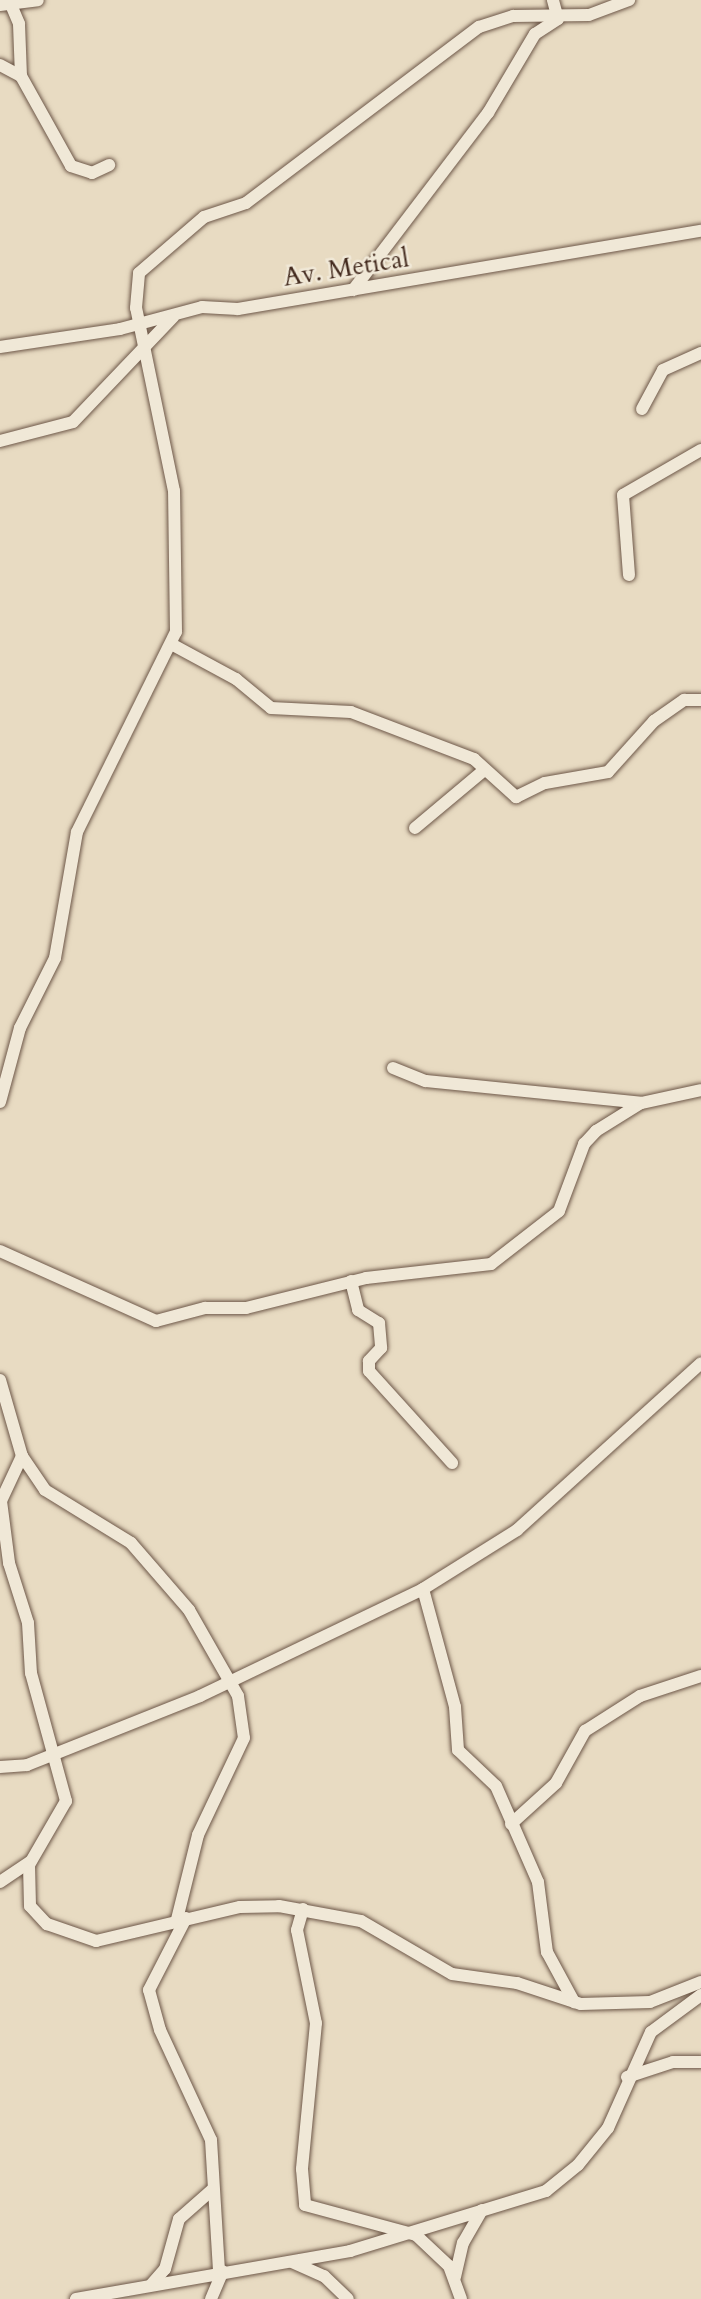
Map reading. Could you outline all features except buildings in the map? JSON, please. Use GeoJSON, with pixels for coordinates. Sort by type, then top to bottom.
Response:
{"type":"FeatureCollection","features":[{"type":"Feature","properties":{"kind":"street"},"geometry":{"type":"LineString","coordinates":[[38,0],[7,4],[21,76],[71,166],[92,173],[109,165]]}},
{"type":"Feature","properties":{"kind":"street"},"geometry":{"type":"LineString","coordinates":[[553,0],[558,19]]}},
{"type":"Feature","properties":{"kind":"street"},"geometry":{"type":"LineString","coordinates":[[353,290],[488,113],[535,34],[558,19],[629,0]]}},
{"type":"Feature","properties":{"kind":"street"},"geometry":{"type":"LineString","coordinates":[[0,1102],[18,1032],[55,957],[76,832],[173,645],[174,491],[139,324],[139,273],[204,217],[246,203],[479,27],[513,16],[558,19]]}},
{"type":"Feature","properties":{"kind":"street"},"geometry":{"type":"LineString","coordinates":[[0,65],[21,76]]}},
{"type":"Feature","properties":{"kind":"street","name":"Av. Metical"},"geometry":{"type":"LineString","coordinates":[[0,347],[139,324],[202,307],[238,309],[701,231]]}},
{"type":"Feature","properties":{"kind":"street"},"geometry":{"type":"LineString","coordinates":[[0,441],[73,422],[174,316]]}},
{"type":"Feature","properties":{"kind":"street"},"geometry":{"type":"LineString","coordinates":[[642,409],[663,370],[701,353]]}},
{"type":"Feature","properties":{"kind":"street"},"geometry":{"type":"LineString","coordinates":[[629,575],[622,496],[701,450]]}},
{"type":"Feature","properties":{"kind":"street"},"geometry":{"type":"LineString","coordinates":[[173,645],[236,679],[271,708],[333,708],[387,722],[477,760],[482,772],[516,797],[545,783],[608,772],[654,721],[684,701],[701,700]]}},
{"type":"Feature","properties":{"kind":"street"},"geometry":{"type":"LineString","coordinates":[[415,828],[482,772]]}},
{"type":"Feature","properties":{"kind":"street"},"geometry":{"type":"LineString","coordinates":[[393,1068],[426,1081],[641,1103],[701,1090]]}},
{"type":"Feature","properties":{"kind":"street"},"geometry":{"type":"LineString","coordinates":[[0,1251],[156,1321],[205,1308],[246,1308],[351,1281],[506,1258],[559,1211],[590,1137],[641,1103]]}},
{"type":"Feature","properties":{"kind":"street"},"geometry":{"type":"LineString","coordinates":[[351,1281],[358,1310],[379,1324],[382,1348],[369,1361],[369,1371],[452,1463]]}},
{"type":"Feature","properties":{"kind":"street"},"geometry":{"type":"LineString","coordinates":[[0,1767],[57,1752],[229,1680],[423,1589],[517,1530],[701,1363]]}},
{"type":"Feature","properties":{"kind":"street"},"geometry":{"type":"LineString","coordinates":[[0,1380],[22,1456],[59,1503],[116,1532],[146,1559],[189,1610],[229,1680],[246,1731],[198,1835],[181,1919],[149,1990],[165,2042],[209,2134],[221,2271],[211,2299]]}},
{"type":"Feature","properties":{"kind":"street"},"geometry":{"type":"LineString","coordinates":[[0,1882],[30,1862],[67,1805],[57,1752],[31,1673],[26,1609],[9,1563],[1,1501],[22,1456]]}},
{"type":"Feature","properties":{"kind":"street"},"geometry":{"type":"LineString","coordinates":[[423,1589],[456,1707],[458,1750],[492,1778],[538,1882],[547,1952],[574,2003]]}},
{"type":"Feature","properties":{"kind":"street"},"geometry":{"type":"LineString","coordinates":[[511,1824],[556,1783],[585,1731],[640,1696],[701,1676]]}},
{"type":"Feature","properties":{"kind":"street"},"geometry":{"type":"LineString","coordinates":[[30,1862],[30,1906],[60,1931],[96,1941],[181,1919],[260,1905],[303,1909],[367,1923],[452,1975],[517,1983],[574,2003],[650,2002],[701,1982]]}},
{"type":"Feature","properties":{"kind":"street"},"geometry":{"type":"LineString","coordinates":[[303,1909],[297,1930],[316,2023],[302,2197],[318,2212],[411,2232],[454,2277],[461,2299]]}},
{"type":"Feature","properties":{"kind":"street"},"geometry":{"type":"LineString","coordinates":[[76,2299],[221,2271],[317,2258],[482,2210],[526,2200],[571,2172],[608,2128],[627,2077],[651,2032],[701,1995]]}},
{"type":"Feature","properties":{"kind":"street"},"geometry":{"type":"LineString","coordinates":[[627,2077],[673,2062],[701,2063]]}},
{"type":"Feature","properties":{"kind":"street"},"geometry":{"type":"LineString","coordinates":[[150,2285],[164,2269],[179,2219],[213,2189]]}},
{"type":"Feature","properties":{"kind":"street"},"geometry":{"type":"LineString","coordinates":[[454,2277],[463,2243],[482,2210]]}},
{"type":"Feature","properties":{"kind":"street"},"geometry":{"type":"LineString","coordinates":[[317,2258],[319,2273]]}},
{"type":"Feature","properties":{"kind":"street"},"geometry":{"type":"LineString","coordinates":[[291,2262],[319,2273],[348,2299]]}}]}
